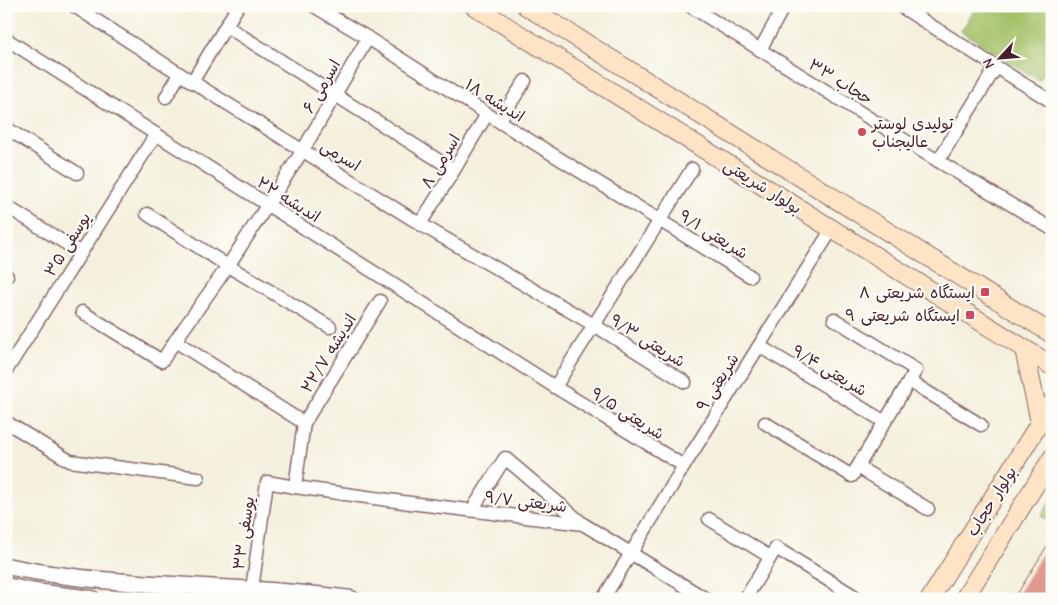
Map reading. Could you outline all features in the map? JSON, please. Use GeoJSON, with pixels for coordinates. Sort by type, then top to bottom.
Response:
{"type":"FeatureCollection","features":[{"type":"Feature","properties":{"kind":"main road","name":"بولوار شریعتی"},"geometry":{"type":"LineString","coordinates":[[474,6],[1052,366]]}},
{"type":"Feature","properties":{"kind":"main road","name":"بولوار شریعتی"},"geometry":{"type":"LineString","coordinates":[[526,6],[1048,327]]}},
{"type":"Feature","properties":{"kind":"main road"},"geometry":{"type":"LineString","coordinates":[[1024,349],[1040,422]]}},
{"type":"Feature","properties":{"kind":"main road","name":"بولوار حجاب"},"geometry":{"type":"LineString","coordinates":[[930,599],[1052,403]]}},
{"type":"Feature","properties":{"kind":"main road","name":"بولوار حجاب"},"geometry":{"type":"LineString","coordinates":[[964,599],[1052,458]]}},
{"type":"Feature","properties":{"kind":"street","name":"اسرمی"},"geometry":{"type":"LineString","coordinates":[[74,6],[420,224],[594,325]]}},
{"type":"Feature","properties":{"kind":"street"},"geometry":{"type":"LineString","coordinates":[[192,82],[238,6]]}},
{"type":"Feature","properties":{"kind":"street","name":"اندیشه ۱۸"},"geometry":{"type":"LineString","coordinates":[[314,6],[660,220]]}},
{"type":"Feature","properties":{"kind":"street","name":"حجاب ۳۳"},"geometry":{"type":"LineString","coordinates":[[690,6],[938,161],[1052,229]]}},
{"type":"Feature","properties":{"kind":"street"},"geometry":{"type":"LineString","coordinates":[[760,50],[784,6]]}},
{"type":"Feature","properties":{"kind":"street"},"geometry":{"type":"LineString","coordinates":[[900,6],[1052,102]]}},
{"type":"Feature","properties":{"kind":"street"},"geometry":{"type":"LineString","coordinates":[[226,26],[454,170]]}},
{"type":"Feature","properties":{"kind":"street","name":"اسرمی ۶"},"geometry":{"type":"LineString","coordinates":[[82,312],[162,361],[268,205],[303,150],[368,38]]}},
{"type":"Feature","properties":{"kind":"street","name":"اندیشه ۲۲"},"geometry":{"type":"LineString","coordinates":[[6,39],[555,386]]}},
{"type":"Feature","properties":{"kind":"street"},"geometry":{"type":"LineString","coordinates":[[938,161],[996,67]]}},
{"type":"Feature","properties":{"kind":"street"},"geometry":{"type":"LineString","coordinates":[[166,97],[180,74]]}},
{"type":"Feature","properties":{"kind":"street"},"geometry":{"type":"LineString","coordinates":[[499,122],[525,81]]}},
{"type":"Feature","properties":{"kind":"street","name":"اسرمی ۸"},"geometry":{"type":"LineString","coordinates":[[420,224],[486,114]]}},
{"type":"Feature","properties":{"kind":"street"},"geometry":{"type":"LineString","coordinates":[[6,128],[77,173]]}},
{"type":"Feature","properties":{"kind":"street","name":"یوسفی ۳۵"},"geometry":{"type":"LineString","coordinates":[[6,371],[156,134]]}},
{"type":"Feature","properties":{"kind":"street"},"geometry":{"type":"LineString","coordinates":[[555,386],[692,169]]}},
{"type":"Feature","properties":{"kind":"street"},"geometry":{"type":"LineString","coordinates":[[6,206],[81,253]]}},
{"type":"Feature","properties":{"kind":"street"},"geometry":{"type":"LineString","coordinates":[[146,214],[330,327]]}},
{"type":"Feature","properties":{"kind":"street","name":"شریعتی ۹/۱"},"geometry":{"type":"LineString","coordinates":[[660,220],[750,276]]}},
{"type":"Feature","properties":{"kind":"street","name":"شریعتی ۹"},"geometry":{"type":"LineString","coordinates":[[603,599],[832,229]]}},
{"type":"Feature","properties":{"kind":"street","name":"اندیشه ۲۲/۷"},"geometry":{"type":"LineString","coordinates":[[304,423],[380,301]]}},
{"type":"Feature","properties":{"kind":"street"},"geometry":{"type":"LineString","coordinates":[[765,423],[852,476],[916,370],[834,320]]}},
{"type":"Feature","properties":{"kind":"street","name":"شریعتی ۹/۳"},"geometry":{"type":"LineString","coordinates":[[594,325],[685,382]]}},
{"type":"Feature","properties":{"kind":"street"},"geometry":{"type":"LineString","coordinates":[[175,341],[304,423],[295,487]]}},
{"type":"Feature","properties":{"kind":"street","name":"شریعتی ۹/۴"},"geometry":{"type":"LineString","coordinates":[[759,346],[885,422]]}},
{"type":"Feature","properties":{"kind":"street"},"geometry":{"type":"LineString","coordinates":[[909,381],[981,425]]}},
{"type":"Feature","properties":{"kind":"street","name":"شریعتی ۹/۵"},"geometry":{"type":"LineString","coordinates":[[555,386],[684,466]]}},
{"type":"Feature","properties":{"kind":"street"},"geometry":{"type":"LineString","coordinates":[[6,422],[70,461],[198,478]]}},
{"type":"Feature","properties":{"kind":"street"},"geometry":{"type":"LineString","coordinates":[[472,510],[504,458],[583,524]]}},
{"type":"Feature","properties":{"kind":"street"},"geometry":{"type":"LineString","coordinates":[[858,467],[928,509]]}},
{"type":"Feature","properties":{"kind":"street","name":"شریعتی ۹/۷"},"geometry":{"type":"LineString","coordinates":[[267,482],[410,503],[583,524],[706,599]]}},
{"type":"Feature","properties":{"kind":"street","name":"یوسفی ۳۳"},"geometry":{"type":"LineString","coordinates":[[252,590],[267,482]]}},
{"type":"Feature","properties":{"kind":"street"},"geometry":{"type":"LineString","coordinates":[[709,519],[858,599]]}},
{"type":"Feature","properties":{"kind":"street"},"geometry":{"type":"LineString","coordinates":[[745,599],[773,552]]}},
{"type":"Feature","properties":{"kind":"street"},"geometry":{"type":"LineString","coordinates":[[6,566],[114,582],[252,590],[351,599]]}},
{"type":"Feature","properties":{"kind":"street"},"geometry":{"type":"LineString","coordinates":[[6,586],[35,592],[92,599]]}},
{"type":"Feature","properties":{"kind":"green space"},"geometry":{"type":"Polygon","coordinates":[[[977,6],[1052,6],[1052,61],[1039,81],[961,31],[977,6]]]}},
{"type":"Feature","properties":{"kind":"green space"},"geometry":{"type":"Polygon","coordinates":[[[1052,499],[1052,523],[1041,516],[1052,499]]]}},
{"type":"Feature","properties":{"kind":"building"},"geometry":{"type":"Polygon","coordinates":[[[1052,538],[1052,599],[1014,599],[1052,538]]]}},
{"type":"Feature","properties":{"kind":"place","name":"تولیدی لوستر عالیجناب"},"geometry":{"type":"Point","coordinates":[862,132]}},
{"type":"Feature","properties":{"kind":"place","name":"ایستگاه شریعتی ۸"},"geometry":{"type":"Point","coordinates":[985,292]}},
{"type":"Feature","properties":{"kind":"place","name":"ایستگاه شریعتی ۹"},"geometry":{"type":"Point","coordinates":[970,315]}}]}
